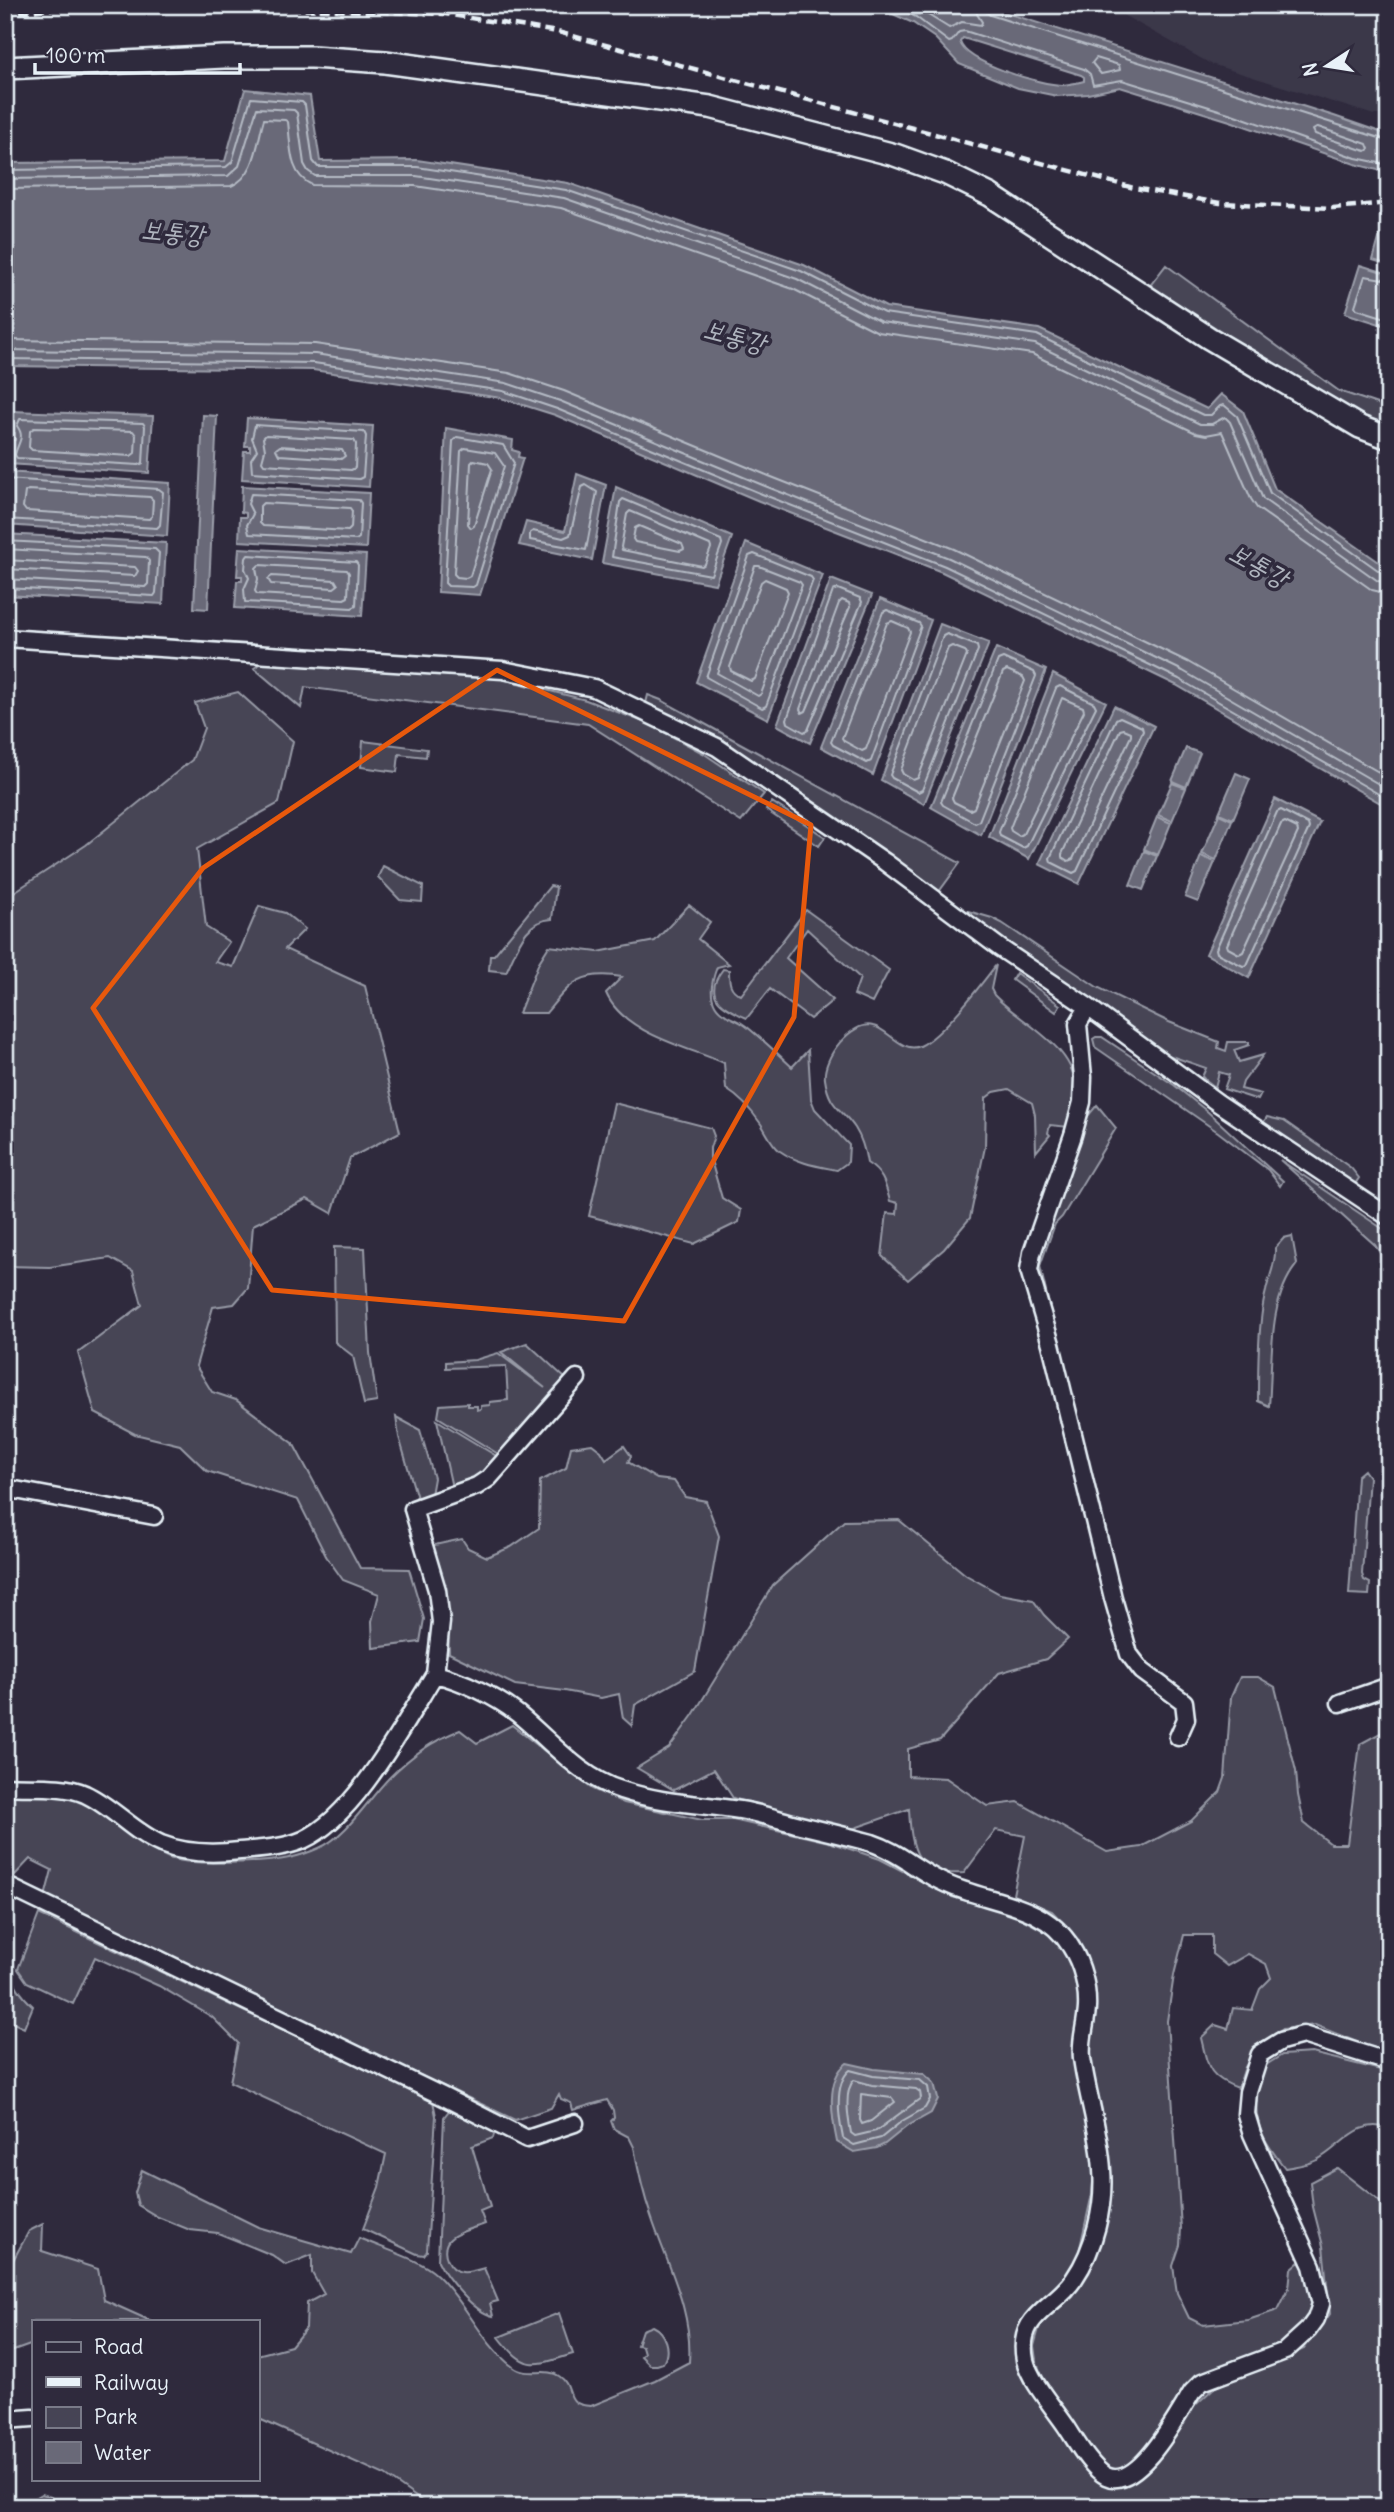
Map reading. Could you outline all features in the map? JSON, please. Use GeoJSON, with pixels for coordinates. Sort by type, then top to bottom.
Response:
{"type":"FeatureCollection","features":[{"type":"Feature","properties":{"kind":"main road"},"geometry":{"type":"LineString","coordinates":[[5,68],[224,57],[312,57],[385,62],[710,107],[895,155],[945,173],[990,195],[1209,338],[1360,427],[1389,438]]}},
{"type":"Feature","properties":{"kind":"street"},"geometry":{"type":"LineString","coordinates":[[5,638],[503,670],[594,688],[717,747],[885,862],[1000,948],[1088,1007],[1218,1103],[1389,1217]]}},
{"type":"Feature","properties":{"kind":"street"},"geometry":{"type":"LineString","coordinates":[[1088,1007],[1078,1024],[1083,1077],[1082,1102],[1032,1252],[1029,1270],[1051,1344],[1129,1654],[1142,1671],[1184,1702],[1186,1719],[1178,1737]]}},
{"type":"Feature","properties":{"kind":"street"},"geometry":{"type":"LineString","coordinates":[[5,1786],[62,1789],[83,1793],[139,1832],[173,1848],[194,1852],[232,1852],[293,1843],[318,1832],[359,1790],[382,1759],[435,1674],[441,1622],[437,1590],[413,1509],[477,1486],[489,1478],[577,1378]]}},
{"type":"Feature","properties":{"kind":"street"},"geometry":{"type":"LineString","coordinates":[[5,1488],[154,1516]]}},
{"type":"Feature","properties":{"kind":"street"},"geometry":{"type":"LineString","coordinates":[[435,1674],[449,1677],[516,1712],[580,1769],[602,1784],[650,1798],[741,1810],[868,1842],[902,1857],[948,1885],[1009,1903],[1056,1928],[1070,1945],[1079,1963],[1086,1988],[1087,2008],[1082,2034],[1082,2054],[1102,2169],[1102,2195],[1096,2230],[1076,2277],[1065,2291],[1033,2317],[1026,2334],[1024,2350],[1026,2364],[1034,2379],[1088,2459],[1107,2477],[1120,2478],[1141,2468],[1192,2392],[1202,2382],[1285,2351],[1316,2319],[1321,2304],[1312,2266],[1252,2134],[1246,2114],[1248,2092],[1260,2054],[1281,2041],[1303,2035],[1389,2062]]}},
{"type":"Feature","properties":{"kind":"street"},"geometry":{"type":"LineString","coordinates":[[1340,1703],[1389,1686]]}},
{"type":"Feature","properties":{"kind":"street"},"geometry":{"type":"LineString","coordinates":[[5,1885],[527,2139],[575,2123]]}},
{"type":"Feature","properties":{"kind":"street"},"geometry":{"type":"LineString","coordinates":[[5,2420],[32,2418]]}},
{"type":"Feature","properties":{"kind":"highlighted area"},"geometry":{"type":"Polygon","coordinates":[[[497,670],[811,825],[794,1017],[624,1321],[272,1290],[93,1008],[203,868],[497,670]]]}},
{"type":"Feature","properties":{"kind":"shaded area"},"geometry":{"type":"Polygon","coordinates":[[[1105,5],[1389,5],[1389,115],[1374,115],[1211,64],[1105,5]]]}},
{"type":"Feature","properties":{"kind":"green space"},"geometry":{"type":"Polygon","coordinates":[[[1166,265],[1339,391],[1389,408],[1389,431],[1326,403],[1149,287],[1166,265]]]}},
{"type":"Feature","properties":{"kind":"green space"},"geometry":{"type":"Polygon","coordinates":[[[262,663],[498,678],[586,700],[649,724],[703,753],[764,794],[741,822],[588,724],[305,687],[301,708],[254,668],[262,663]]]}},
{"type":"Feature","properties":{"kind":"green space"},"geometry":{"type":"Polygon","coordinates":[[[238,692],[293,741],[279,803],[197,849],[206,927],[229,942],[215,962],[233,967],[259,906],[285,913],[305,929],[285,949],[365,986],[400,1132],[350,1158],[332,1213],[307,1199],[253,1225],[248,1288],[234,1304],[213,1307],[196,1366],[212,1392],[236,1400],[293,1443],[360,1568],[409,1569],[424,1619],[420,1642],[373,1648],[372,1621],[379,1594],[343,1580],[326,1556],[298,1500],[207,1471],[180,1445],[135,1434],[95,1413],[78,1353],[142,1305],[133,1271],[110,1258],[50,1267],[5,1266],[5,898],[86,845],[192,760],[204,728],[195,703],[238,692]]]}},
{"type":"Feature","properties":{"kind":"green space"},"geometry":{"type":"Polygon","coordinates":[[[648,695],[960,863],[938,893],[772,776],[686,723],[646,703],[648,695]]]}},
{"type":"Feature","properties":{"kind":"green space"},"geometry":{"type":"Polygon","coordinates":[[[363,741],[427,749],[426,757],[399,754],[397,772],[361,767],[363,741]]]}},
{"type":"Feature","properties":{"kind":"green space"},"geometry":{"type":"Polygon","coordinates":[[[772,802],[825,837],[819,846],[766,810],[772,802]]]}},
{"type":"Feature","properties":{"kind":"green space"},"geometry":{"type":"Polygon","coordinates":[[[383,866],[423,886],[422,902],[400,900],[378,877],[383,866]]]}},
{"type":"Feature","properties":{"kind":"green space"},"geometry":{"type":"Polygon","coordinates":[[[550,886],[556,887],[552,919],[542,921],[528,930],[506,972],[489,970],[490,955],[494,955],[550,886]]]}},
{"type":"Feature","properties":{"kind":"green space"},"geometry":{"type":"Polygon","coordinates":[[[689,905],[710,922],[698,939],[729,964],[717,967],[712,987],[713,1000],[720,1011],[746,1026],[792,1067],[808,1050],[811,1099],[815,1109],[849,1145],[848,1162],[837,1170],[800,1161],[777,1148],[749,1109],[726,1089],[724,1063],[658,1037],[626,1019],[614,1007],[606,993],[622,977],[586,977],[570,987],[546,1013],[519,1013],[539,962],[549,946],[598,952],[655,941],[689,905]]]}},
{"type":"Feature","properties":{"kind":"green space"},"geometry":{"type":"Polygon","coordinates":[[[806,910],[889,970],[872,1003],[854,995],[860,978],[807,929],[786,958],[833,1000],[810,1019],[770,989],[747,1018],[723,1005],[715,994],[714,987],[723,969],[729,970],[732,988],[741,995],[806,910]]]}},
{"type":"Feature","properties":{"kind":"green space"},"geometry":{"type":"Polygon","coordinates":[[[965,912],[1002,923],[1097,987],[1169,1022],[1219,1042],[1218,1048],[1226,1051],[1228,1042],[1249,1042],[1249,1045],[1234,1050],[1239,1062],[1263,1055],[1243,1082],[1241,1089],[1261,1094],[1258,1100],[1224,1089],[1229,1075],[1219,1072],[1215,1087],[1202,1077],[1206,1068],[1168,1055],[965,912]]]}},
{"type":"Feature","properties":{"kind":"green space"},"geometry":{"type":"Polygon","coordinates":[[[996,965],[991,989],[994,995],[1046,1037],[1068,1062],[1074,1077],[1076,1094],[1069,1127],[1050,1125],[1050,1135],[1036,1152],[1032,1103],[1009,1089],[994,1092],[986,1098],[985,1147],[970,1218],[944,1249],[908,1280],[882,1256],[887,1213],[897,1214],[898,1203],[890,1201],[883,1179],[867,1163],[857,1132],[833,1102],[827,1089],[825,1070],[840,1042],[856,1029],[865,1026],[879,1028],[908,1047],[920,1046],[950,1021],[996,965]]]}},
{"type":"Feature","properties":{"kind":"green space"},"geometry":{"type":"Polygon","coordinates":[[[1016,973],[1060,1005],[1056,1012],[1012,980],[1016,973]]]}},
{"type":"Feature","properties":{"kind":"green space"},"geometry":{"type":"Polygon","coordinates":[[[1102,1037],[1174,1085],[1208,1112],[1283,1181],[1280,1186],[1268,1170],[1218,1132],[1095,1047],[1093,1039],[1102,1037]]]}},
{"type":"Feature","properties":{"kind":"green space"},"geometry":{"type":"Polygon","coordinates":[[[614,1103],[711,1128],[714,1136],[710,1157],[722,1198],[741,1210],[739,1222],[694,1244],[589,1216],[614,1103]]]}},
{"type":"Feature","properties":{"kind":"green space"},"geometry":{"type":"Polygon","coordinates":[[[1097,1105],[1116,1128],[1062,1217],[1055,1224],[1040,1266],[1058,1343],[1034,1267],[1082,1123],[1097,1105]]]}},
{"type":"Feature","properties":{"kind":"green space"},"geometry":{"type":"Polygon","coordinates":[[[1267,1117],[1284,1121],[1351,1168],[1359,1178],[1353,1187],[1263,1123],[1267,1117]]]}},
{"type":"Feature","properties":{"kind":"green space"},"geometry":{"type":"Polygon","coordinates":[[[1280,1160],[1389,1233],[1389,1267],[1375,1245],[1280,1160]]]}},
{"type":"Feature","properties":{"kind":"green space"},"geometry":{"type":"Polygon","coordinates":[[[1292,1236],[1297,1264],[1287,1279],[1276,1313],[1269,1406],[1258,1401],[1261,1316],[1275,1248],[1284,1238],[1292,1236]]]}},
{"type":"Feature","properties":{"kind":"green space"},"geometry":{"type":"Polygon","coordinates":[[[334,1247],[365,1248],[370,1353],[377,1402],[364,1404],[353,1356],[335,1342],[334,1247]]]}},
{"type":"Feature","properties":{"kind":"green space"},"geometry":{"type":"Polygon","coordinates":[[[527,1343],[566,1379],[500,1455],[438,1417],[440,1405],[468,1403],[468,1406],[477,1406],[477,1410],[481,1409],[481,1406],[490,1405],[490,1402],[508,1400],[506,1366],[446,1368],[446,1362],[475,1360],[498,1353],[545,1388],[501,1352],[527,1343]]]}},
{"type":"Feature","properties":{"kind":"green space"},"geometry":{"type":"Polygon","coordinates":[[[396,1417],[420,1430],[434,1478],[431,1495],[417,1498],[399,1437],[396,1417]]]}},
{"type":"Feature","properties":{"kind":"green space"},"geometry":{"type":"Polygon","coordinates":[[[437,1420],[498,1457],[482,1475],[455,1487],[451,1483],[437,1420]]]}},
{"type":"Feature","properties":{"kind":"green space"},"geometry":{"type":"Polygon","coordinates":[[[592,1444],[606,1459],[624,1446],[631,1456],[628,1462],[657,1479],[674,1481],[685,1497],[706,1501],[719,1536],[695,1671],[635,1705],[632,1726],[623,1718],[619,1694],[601,1698],[515,1685],[449,1653],[447,1609],[430,1546],[462,1539],[468,1548],[487,1557],[511,1547],[539,1528],[540,1481],[566,1468],[571,1447],[592,1444]]]}},
{"type":"Feature","properties":{"kind":"green space"},"geometry":{"type":"Polygon","coordinates":[[[1364,1470],[1369,1477],[1362,1574],[1364,1580],[1370,1583],[1369,1595],[1349,1594],[1357,1476],[1364,1470]]]}},
{"type":"Feature","properties":{"kind":"green space"},"geometry":{"type":"Polygon","coordinates":[[[899,1520],[966,1575],[1000,1594],[1033,1600],[1068,1639],[1046,1659],[999,1673],[940,1740],[908,1749],[908,1776],[946,1778],[987,1806],[1018,1802],[1107,1852],[1141,1847],[1191,1821],[1220,1792],[1225,1778],[1231,1697],[1240,1677],[1258,1677],[1275,1687],[1296,1771],[1304,1823],[1331,1844],[1347,1844],[1360,1744],[1384,1731],[1389,1732],[1389,2055],[1315,2025],[1283,2029],[1259,2047],[1245,2067],[1238,2088],[1221,2080],[1208,2064],[1201,2038],[1215,2025],[1228,2029],[1233,2008],[1252,2010],[1260,1989],[1271,1978],[1266,1964],[1248,1954],[1227,1966],[1212,1954],[1212,1935],[1184,1935],[1167,2021],[1181,2228],[1180,2245],[1173,2266],[1177,2293],[1189,2318],[1203,2325],[1248,2320],[1278,2310],[1289,2288],[1291,2269],[1299,2262],[1309,2282],[1312,2319],[1281,2347],[1207,2375],[1134,2464],[1121,2469],[1108,2467],[1091,2451],[1041,2374],[1036,2360],[1034,2346],[1040,2325],[1073,2296],[1095,2257],[1110,2191],[1110,2167],[1088,2053],[1084,1955],[1078,1939],[1052,1911],[1013,1895],[1025,1836],[996,1830],[964,1873],[948,1873],[935,1870],[919,1858],[912,1836],[909,1809],[852,1829],[733,1798],[714,1769],[674,1790],[637,1768],[669,1748],[693,1715],[773,1585],[844,1521],[899,1520]]]}},
{"type":"Feature","properties":{"kind":"green space"},"geometry":{"type":"Polygon","coordinates":[[[512,1725],[592,1789],[624,1803],[702,1820],[733,1820],[829,1842],[880,1859],[952,1897],[1005,1910],[1054,1936],[1071,1964],[1079,1991],[1079,2080],[1094,2169],[1092,2194],[1079,2252],[1066,2278],[1025,2318],[1019,2336],[1084,2466],[1122,2484],[1143,2473],[1190,2410],[1215,2387],[1304,2349],[1330,2314],[1323,2246],[1310,2182],[1337,2168],[1389,2209],[1389,2507],[430,2507],[385,2475],[259,2419],[259,2354],[291,2346],[306,2328],[307,2303],[324,2294],[312,2273],[312,2255],[286,2265],[272,2255],[218,2233],[190,2230],[158,2217],[138,2205],[135,2193],[142,2170],[258,2227],[351,2254],[359,2238],[421,2264],[437,2275],[457,2297],[492,2346],[513,2367],[524,2372],[554,2373],[564,2380],[576,2402],[591,2406],[655,2380],[689,2362],[683,2306],[648,2207],[634,2147],[629,2137],[614,2129],[611,2121],[614,2118],[613,2110],[607,2100],[573,2110],[571,2103],[561,2099],[559,2094],[551,2108],[515,2120],[45,1897],[52,1870],[30,1859],[15,1875],[5,1870],[5,1793],[58,1795],[83,1801],[107,1813],[151,1848],[177,1860],[227,1863],[278,1860],[319,1848],[339,1835],[398,1769],[431,1744],[460,1730],[477,1743],[512,1725]]]}},
{"type":"Feature","properties":{"kind":"green space"},"geometry":{"type":"Polygon","coordinates":[[[39,1914],[433,2101],[436,2116],[427,2251],[424,2255],[363,2229],[379,2187],[386,2154],[230,2082],[238,2043],[212,2017],[159,1986],[95,1957],[73,2004],[27,1982],[18,1969],[39,1914]]]}},
{"type":"Feature","properties":{"kind":"green space"},"geometry":{"type":"Polygon","coordinates":[[[11,1968],[18,1989],[33,2006],[24,2028],[5,2021],[5,1982],[11,1968]]]}},
{"type":"Feature","properties":{"kind":"green space"},"geometry":{"type":"Polygon","coordinates":[[[1312,2053],[1389,2072],[1389,2129],[1378,2126],[1359,2130],[1317,2160],[1285,2168],[1261,2132],[1258,2121],[1256,2111],[1261,2068],[1282,2055],[1312,2053]]]}},
{"type":"Feature","properties":{"kind":"green space"},"geometry":{"type":"Polygon","coordinates":[[[451,2108],[495,2131],[493,2138],[472,2146],[490,2207],[480,2211],[485,2224],[452,2237],[445,2249],[447,2259],[457,2271],[484,2268],[498,2301],[490,2303],[493,2316],[478,2309],[462,2294],[438,2261],[444,2117],[451,2108]]]}},
{"type":"Feature","properties":{"kind":"green space"},"geometry":{"type":"Polygon","coordinates":[[[43,2224],[42,2251],[98,2269],[104,2300],[149,2320],[32,2320],[32,2344],[5,2354],[5,2275],[29,2231],[43,2224]]]}},
{"type":"Feature","properties":{"kind":"green space"},"geometry":{"type":"Polygon","coordinates":[[[559,2313],[573,2354],[532,2363],[516,2356],[499,2337],[559,2313]]]}},
{"type":"Feature","properties":{"kind":"green space"},"geometry":{"type":"Polygon","coordinates":[[[652,2326],[660,2332],[666,2347],[663,2363],[657,2365],[650,2365],[641,2356],[644,2353],[642,2346],[637,2345],[642,2330],[652,2326]]]}},
{"type":"Feature","properties":{"kind":"green space"},"geometry":{"type":"Polygon","coordinates":[[[42,2494],[51,2497],[57,2507],[31,2507],[28,2502],[42,2494]]]}},
{"type":"Feature","properties":{"kind":"water"},"geometry":{"type":"Polygon","coordinates":[[[873,5],[981,5],[1334,116],[1389,135],[1389,173],[1120,87],[1088,94],[1057,96],[1018,88],[959,64],[935,38],[913,23],[873,5]],[[963,38],[960,42],[965,50],[976,58],[1022,77],[1063,85],[1084,81],[1081,75],[963,38]]]}},
{"type":"Feature","properties":{"kind":"water","name":"보통강"},"geometry":{"type":"Polygon","coordinates":[[[245,89],[310,96],[320,161],[417,160],[568,183],[804,265],[886,307],[1039,329],[1207,409],[1221,394],[1243,411],[1275,489],[1389,569],[1389,808],[1176,685],[942,572],[759,501],[555,415],[501,398],[313,370],[5,366],[5,163],[225,161],[245,89]]]}},
{"type":"Feature","properties":{"kind":"water"},"geometry":{"type":"Polygon","coordinates":[[[1389,233],[1389,265],[1373,260],[1380,235],[1389,233]]]}},
{"type":"Feature","properties":{"kind":"water"},"geometry":{"type":"Polygon","coordinates":[[[1360,265],[1389,274],[1389,327],[1345,313],[1360,265]]]}},
{"type":"Feature","properties":{"kind":"water"},"geometry":{"type":"Polygon","coordinates":[[[11,411],[153,416],[149,473],[8,464],[9,441],[15,440],[15,433],[10,433],[11,411]]]}},
{"type":"Feature","properties":{"kind":"water"},"geometry":{"type":"Polygon","coordinates":[[[203,415],[217,416],[208,609],[194,608],[203,415]]]}},
{"type":"Feature","properties":{"kind":"water"},"geometry":{"type":"Polygon","coordinates":[[[247,418],[373,426],[369,487],[242,479],[244,451],[250,451],[250,446],[245,446],[247,418]]]}},
{"type":"Feature","properties":{"kind":"water"},"geometry":{"type":"Polygon","coordinates":[[[446,428],[513,440],[512,450],[519,452],[518,457],[523,458],[480,595],[438,592],[446,428]]]}},
{"type":"Feature","properties":{"kind":"water"},"geometry":{"type":"Polygon","coordinates":[[[6,472],[170,483],[167,536],[5,525],[5,500],[9,500],[9,495],[5,494],[6,472]]]}},
{"type":"Feature","properties":{"kind":"water"},"geometry":{"type":"Polygon","coordinates":[[[577,474],[606,485],[592,560],[519,545],[526,522],[565,531],[577,474]]]}},
{"type":"Feature","properties":{"kind":"water"},"geometry":{"type":"Polygon","coordinates":[[[242,486],[369,493],[366,548],[239,541],[240,517],[246,517],[246,513],[241,512],[242,486]]]}},
{"type":"Feature","properties":{"kind":"water"},"geometry":{"type":"Polygon","coordinates":[[[616,487],[732,537],[715,584],[602,563],[616,487]]]}},
{"type":"Feature","properties":{"kind":"water"},"geometry":{"type":"Polygon","coordinates":[[[5,534],[166,543],[163,604],[5,595],[5,534]]]}},
{"type":"Feature","properties":{"kind":"water"},"geometry":{"type":"Polygon","coordinates":[[[746,543],[823,575],[768,719],[696,682],[746,543]]]}},
{"type":"Feature","properties":{"kind":"water"},"geometry":{"type":"Polygon","coordinates":[[[239,548],[366,555],[362,616],[235,608],[237,581],[242,581],[242,576],[237,576],[239,548]]]}},
{"type":"Feature","properties":{"kind":"water"},"geometry":{"type":"Polygon","coordinates":[[[831,579],[872,595],[810,743],[777,725],[831,579]]]}},
{"type":"Feature","properties":{"kind":"water"},"geometry":{"type":"Polygon","coordinates":[[[880,599],[931,620],[873,775],[821,747],[880,599]]]}},
{"type":"Feature","properties":{"kind":"water"},"geometry":{"type":"Polygon","coordinates":[[[940,624],[989,643],[924,804],[881,780],[940,624]]]}},
{"type":"Feature","properties":{"kind":"water"},"geometry":{"type":"Polygon","coordinates":[[[996,648],[1046,670],[981,835],[931,807],[996,648]]]}},
{"type":"Feature","properties":{"kind":"water"},"geometry":{"type":"Polygon","coordinates":[[[1053,674],[1106,702],[1029,859],[989,837],[1053,674]]]}},
{"type":"Feature","properties":{"kind":"water"},"geometry":{"type":"Polygon","coordinates":[[[1114,706],[1154,726],[1079,884],[1039,864],[1114,706]]]}},
{"type":"Feature","properties":{"kind":"water"},"geometry":{"type":"Polygon","coordinates":[[[1186,748],[1200,753],[1186,787],[1172,781],[1186,748]]]}},
{"type":"Feature","properties":{"kind":"water"},"geometry":{"type":"Polygon","coordinates":[[[1236,773],[1250,779],[1233,819],[1219,813],[1236,773]]]}},
{"type":"Feature","properties":{"kind":"water"},"geometry":{"type":"Polygon","coordinates":[[[1172,783],[1186,788],[1172,821],[1158,815],[1172,783]]]}},
{"type":"Feature","properties":{"kind":"water"},"geometry":{"type":"Polygon","coordinates":[[[1275,799],[1320,822],[1249,978],[1206,954],[1275,799]]]}},
{"type":"Feature","properties":{"kind":"water"},"geometry":{"type":"Polygon","coordinates":[[[1219,814],[1232,820],[1216,860],[1202,854],[1219,814]]]}},
{"type":"Feature","properties":{"kind":"water"},"geometry":{"type":"Polygon","coordinates":[[[1157,817],[1171,823],[1158,855],[1144,849],[1157,817]]]}},
{"type":"Feature","properties":{"kind":"water"},"geometry":{"type":"Polygon","coordinates":[[[1144,851],[1157,856],[1143,890],[1130,885],[1144,851]]]}},
{"type":"Feature","properties":{"kind":"water"},"geometry":{"type":"Polygon","coordinates":[[[1201,856],[1215,862],[1198,902],[1185,897],[1201,856]]]}},
{"type":"Feature","properties":{"kind":"water"},"geometry":{"type":"Polygon","coordinates":[[[847,2063],[874,2069],[924,2074],[934,2083],[938,2099],[931,2113],[906,2127],[885,2144],[854,2152],[837,2142],[832,2111],[835,2079],[847,2063]]]}},
{"type":"Feature","properties":{"kind":"railway"},"geometry":{"type":"LineString","coordinates":[[5,14],[50,9],[293,9],[445,14],[558,32],[1134,188],[1220,203],[1333,208],[1389,203]]}}]}
